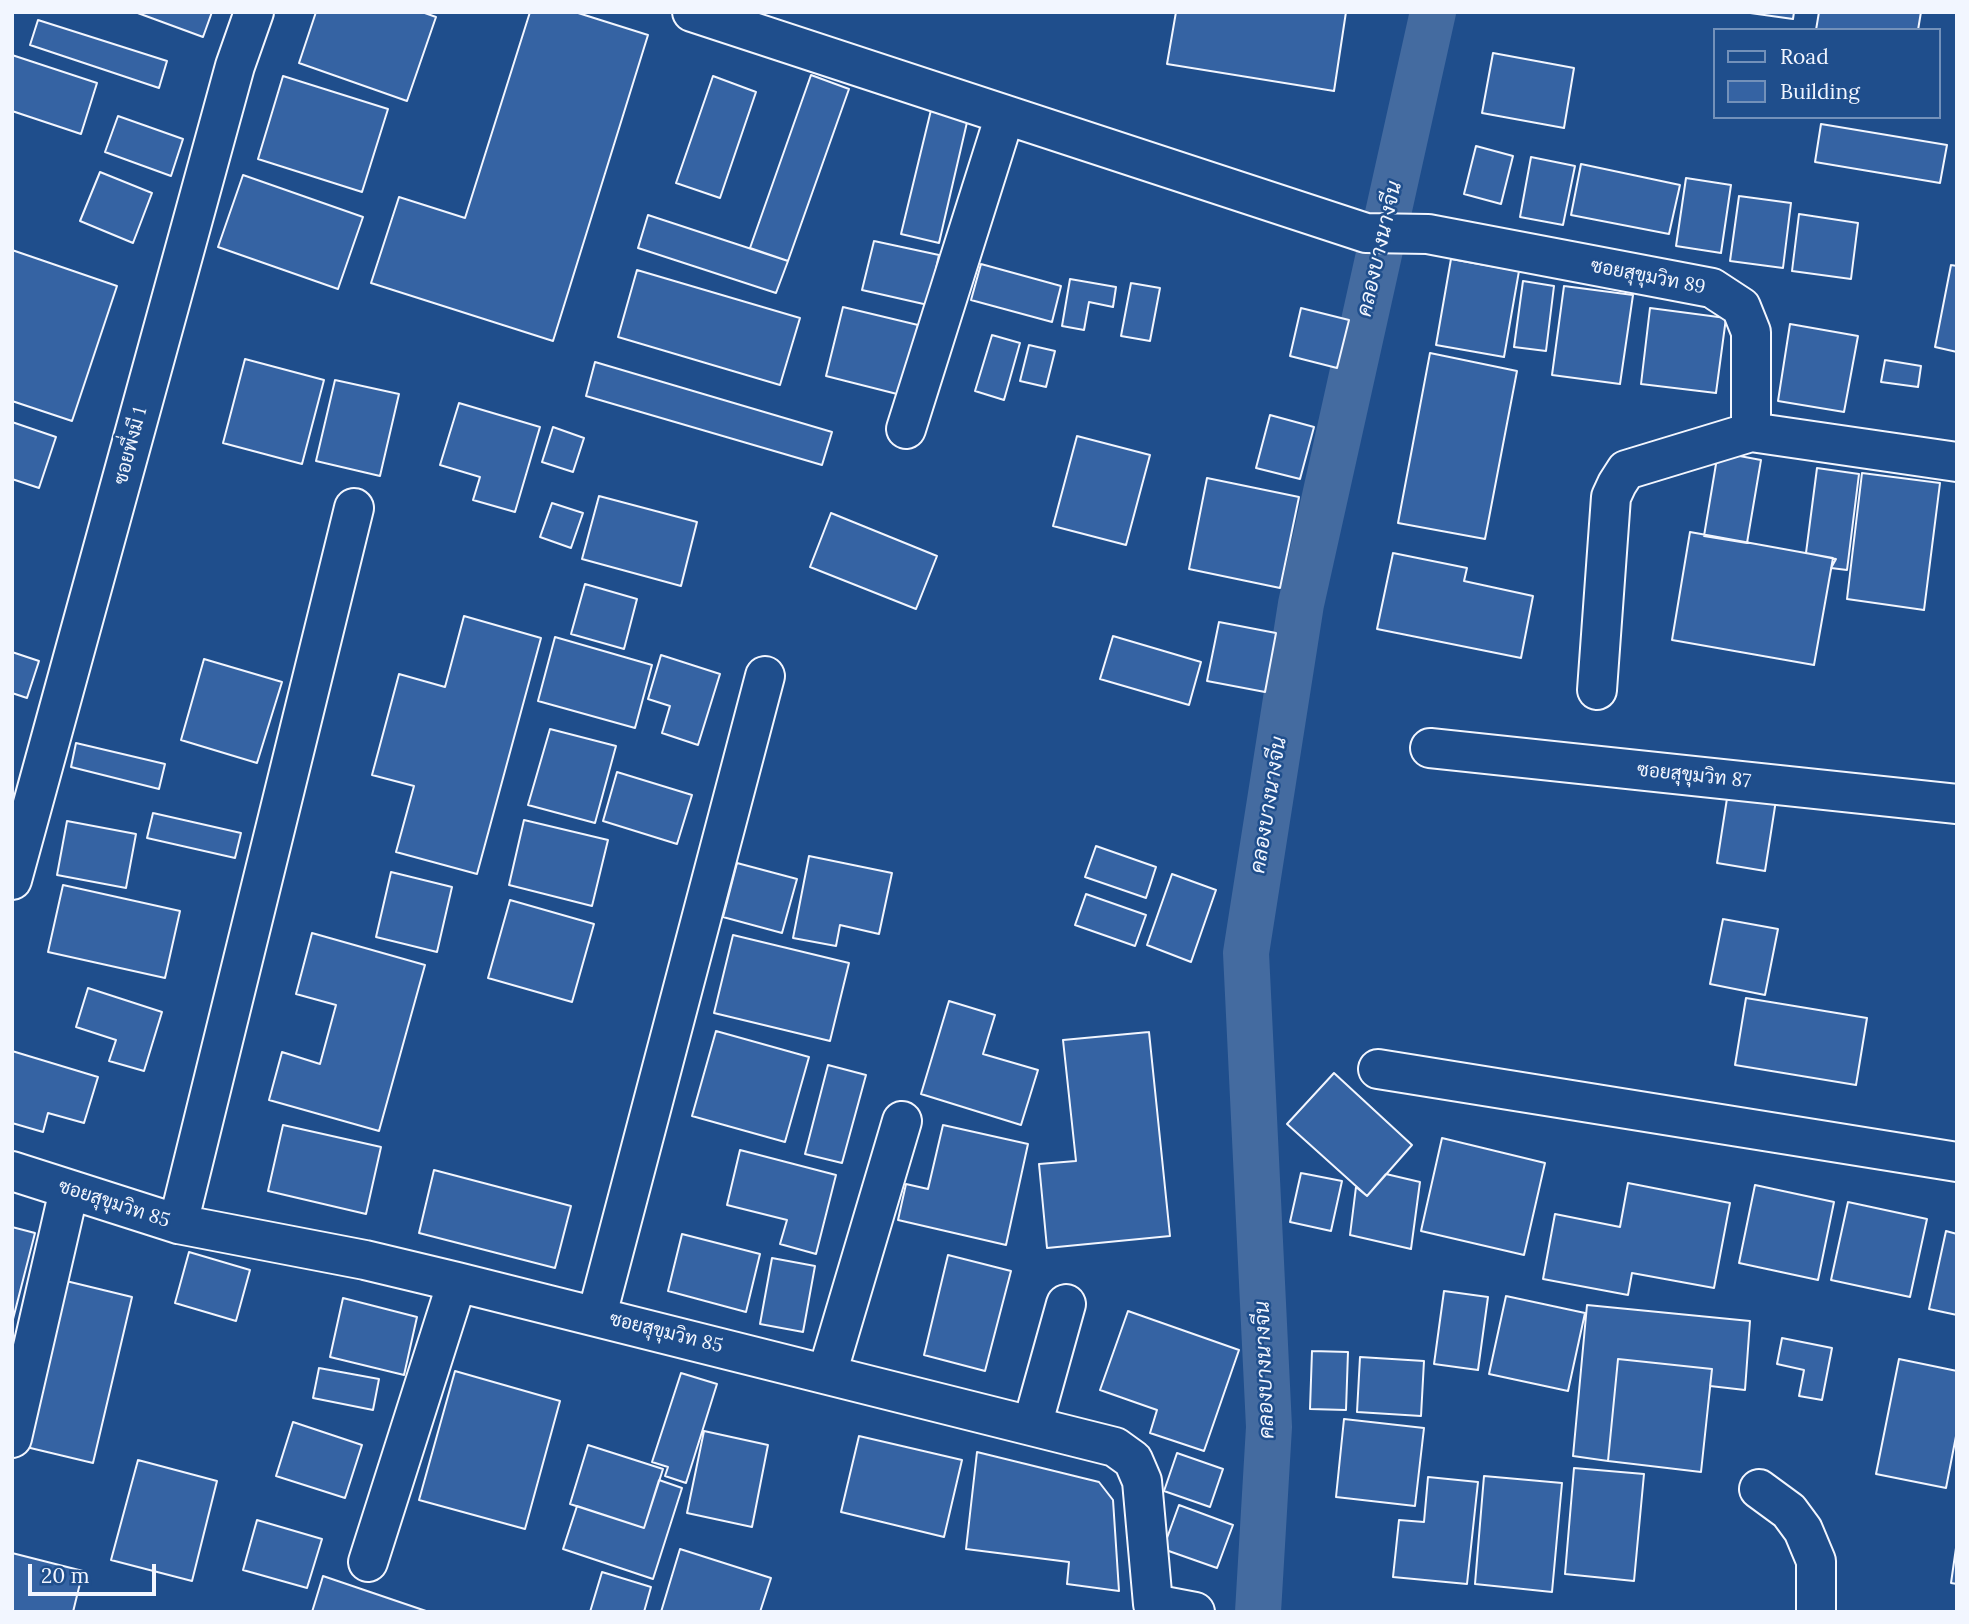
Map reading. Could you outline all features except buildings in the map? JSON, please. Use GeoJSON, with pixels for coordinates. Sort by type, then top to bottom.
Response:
{"type":"FeatureCollection","features":[{"type":"Feature","properties":{"kind":"street","name":"ซอยพึ่งมี 1"},"geometry":{"type":"LineString","coordinates":[[12,880],[235,66],[254,12]]}},
{"type":"Feature","properties":{"kind":"street","name":"ซอยสุขุมวิท 89"},"geometry":{"type":"LineString","coordinates":[[692,12],[1366,233],[1428,234],[1712,288],[1741,306],[1751,332],[1751,432]]}},
{"type":"Feature","properties":{"kind":"street"},"geometry":{"type":"LineString","coordinates":[[906,429],[1005,115]]}},
{"type":"Feature","properties":{"kind":"street"},"geometry":{"type":"LineString","coordinates":[[1597,690],[1611,497],[1626,470],[1751,432],[1957,462]]}},
{"type":"Feature","properties":{"kind":"street"},"geometry":{"type":"LineString","coordinates":[[178,1224],[354,509]]}},
{"type":"Feature","properties":{"kind":"street"},"geometry":{"type":"LineString","coordinates":[[597,1315],[765,676]]}},
{"type":"Feature","properties":{"kind":"street","name":"ซอยสุขุมวิท 87"},"geometry":{"type":"LineString","coordinates":[[1430,748],[1957,804]]}},
{"type":"Feature","properties":{"kind":"street"},"geometry":{"type":"LineString","coordinates":[[1378,1069],[1957,1162]]}},
{"type":"Feature","properties":{"kind":"street"},"geometry":{"type":"LineString","coordinates":[[827,1374],[902,1121]]}},
{"type":"Feature","properties":{"kind":"street","name":"ซอยสุขุมวิท 85"},"geometry":{"type":"LineString","coordinates":[[12,1171],[178,1224],[457,1282],[597,1315],[1115,1447],[1133,1460],[1142,1481],[1153,1604],[1195,1612]]}},
{"type":"Feature","properties":{"kind":"street"},"geometry":{"type":"LineString","coordinates":[[12,1438],[69,1189]]}},
{"type":"Feature","properties":{"kind":"street"},"geometry":{"type":"LineString","coordinates":[[369,1562],[457,1282]]}},
{"type":"Feature","properties":{"kind":"street"},"geometry":{"type":"LineString","coordinates":[[1032,1426],[1066,1304]]}},
{"type":"Feature","properties":{"kind":"street"},"geometry":{"type":"LineString","coordinates":[[1759,1489],[1789,1511],[1803,1530],[1816,1560],[1816,1612]]}},
{"type":"Feature","properties":{"kind":"waterway","name":"คลองบางนางจีน"},"geometry":{"type":"LineString","coordinates":[[1258,1612],[1269,1427],[1246,953],[1301,604],[1433,12]]}}]}
